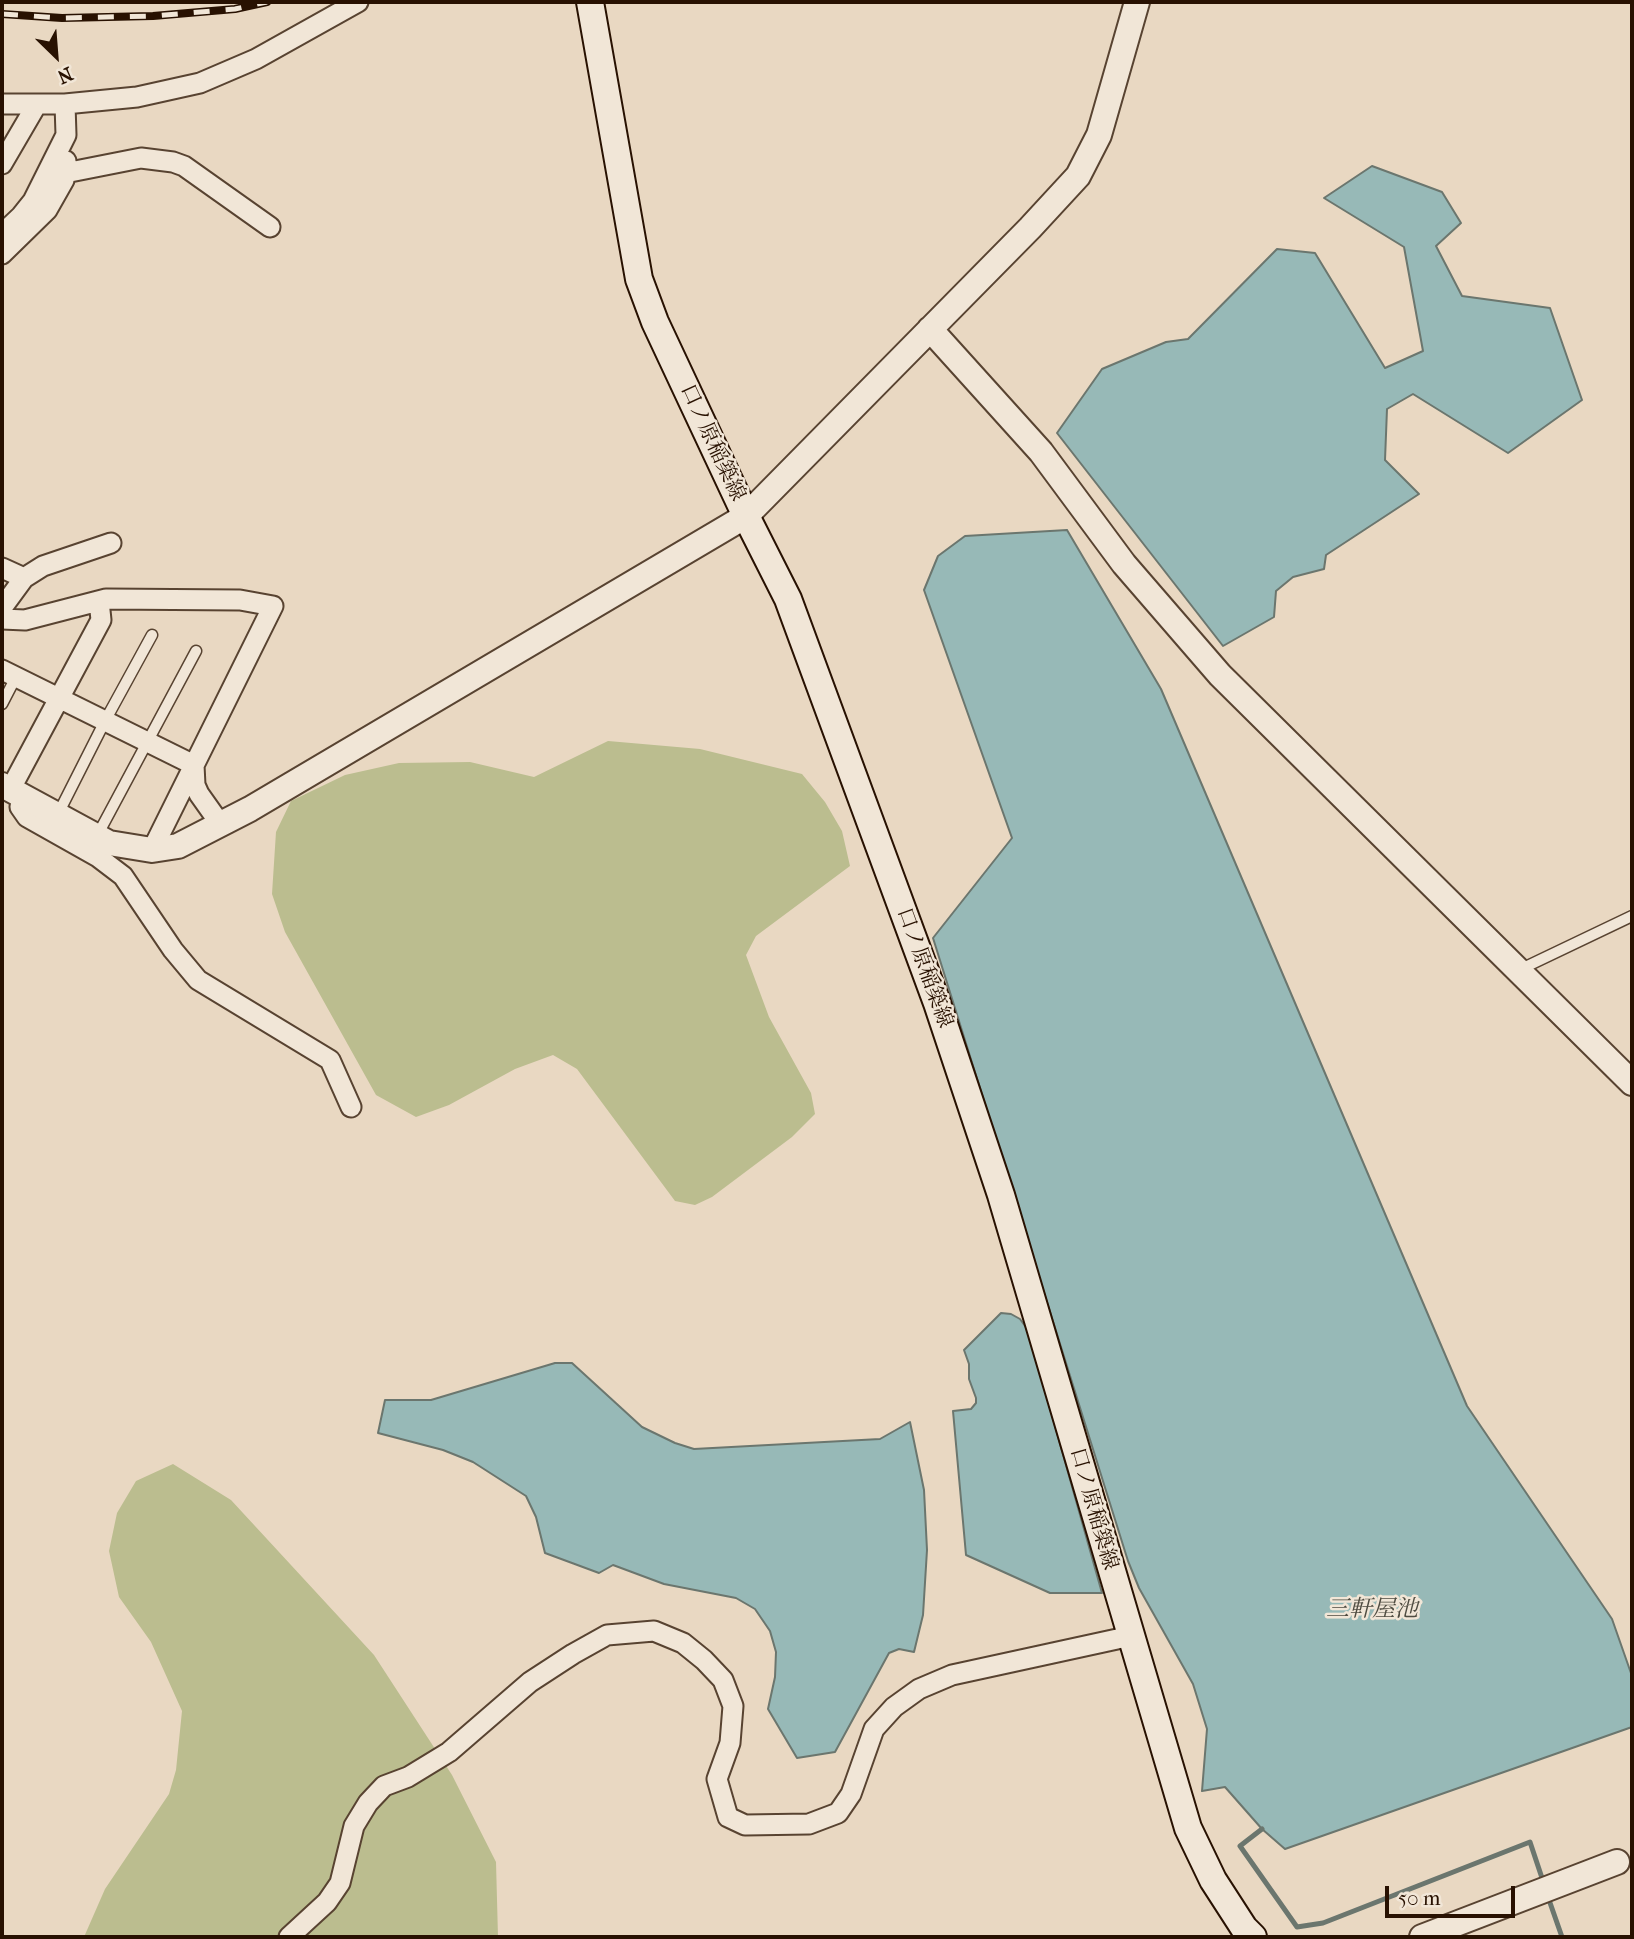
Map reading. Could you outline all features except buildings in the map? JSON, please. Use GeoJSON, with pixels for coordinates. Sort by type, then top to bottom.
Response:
{"type":"FeatureCollection","features":[{"type":"Feature","properties":{"kind":"main road","name":"口ノ原稲築線"},"geometry":{"type":"LineString","coordinates":[[590,2],[639,279],[655,322],[746,516],[788,598],[937,1003],[1001,1195],[1188,1828],[1213,1880],[1244,1928],[1253,1937]]}},
{"type":"Feature","properties":{"kind":"street"},"geometry":{"type":"LineString","coordinates":[[2,104],[65,104],[137,97],[200,83],[256,59],[358,2]]}},
{"type":"Feature","properties":{"kind":"street"},"geometry":{"type":"LineString","coordinates":[[11,790],[109,843],[152,850],[178,846],[221,825],[746,516],[1078,176],[1099,135],[1138,2]]}},
{"type":"Feature","properties":{"kind":"street"},"geometry":{"type":"LineString","coordinates":[[2,164],[37,104]]}},
{"type":"Feature","properties":{"kind":"street"},"geometry":{"type":"LineString","coordinates":[[2,254],[47,210],[60,190],[65,173],[65,104]]}},
{"type":"Feature","properties":{"kind":"street"},"geometry":{"type":"LineString","coordinates":[[2,234],[33,201],[66,135]]}},
{"type":"Feature","properties":{"kind":"street"},"geometry":{"type":"LineString","coordinates":[[65,173],[141,158],[173,162],[184,166],[270,227]]}},
{"type":"Feature","properties":{"kind":"street"},"geometry":{"type":"LineString","coordinates":[[930,329],[1041,452],[1124,564],[1220,675],[1632,1083]]}},
{"type":"Feature","properties":{"kind":"street"},"geometry":{"type":"LineString","coordinates":[[2,608],[24,579],[43,566],[111,543]]}},
{"type":"Feature","properties":{"kind":"street"},"geometry":{"type":"LineString","coordinates":[[2,568],[24,579]]}},
{"type":"Feature","properties":{"kind":"street"},"geometry":{"type":"LineString","coordinates":[[2,619],[25,620],[99,601],[240,600],[273,606],[152,850]]}},
{"type":"Feature","properties":{"kind":"street"},"geometry":{"type":"LineString","coordinates":[[11,790],[101,620],[99,601]]}},
{"type":"Feature","properties":{"kind":"street"},"geometry":{"type":"LineString","coordinates":[[9,674],[194,765]]}},
{"type":"Feature","properties":{"kind":"street"},"geometry":{"type":"LineString","coordinates":[[194,765],[195,785],[199,794],[221,825]]}},
{"type":"Feature","properties":{"kind":"street"},"geometry":{"type":"LineString","coordinates":[[11,790],[27,817],[98,857],[123,876],[173,950],[198,980],[330,1059],[351,1107]]}},
{"type":"Feature","properties":{"kind":"street"},"geometry":{"type":"LineString","coordinates":[[289,1937],[327,1902],[340,1883],[354,1826],[368,1803],[384,1786],[408,1777],[449,1752],[530,1682],[607,1635],[654,1631],[682,1643],[704,1660],[723,1680],[733,1706],[730,1743],[717,1779],[728,1817],[745,1825],[809,1824],[838,1812],[851,1794],[874,1728],[894,1707],[919,1689],[952,1675],[1130,1636]]}},
{"type":"Feature","properties":{"kind":"street"},"geometry":{"type":"LineString","coordinates":[[1422,1937],[1617,1862]]}},
{"type":"Feature","properties":{"kind":"lane"},"geometry":{"type":"LineString","coordinates":[[58,815],[104,721],[152,635]]}},
{"type":"Feature","properties":{"kind":"lane"},"geometry":{"type":"LineString","coordinates":[[97,836],[196,651]]}},
{"type":"Feature","properties":{"kind":"lane"},"geometry":{"type":"LineString","coordinates":[[2,704],[9,674]]}},
{"type":"Feature","properties":{"kind":"lane"},"geometry":{"type":"LineString","coordinates":[[1519,970],[1632,916]]}},
{"type":"Feature","properties":{"kind":"green space"},"geometry":{"type":"Polygon","coordinates":[[[608,741],[700,749],[802,774],[825,802],[842,831],[850,866],[756,936],[746,955],[769,1017],[811,1093],[815,1114],[792,1137],[712,1197],[695,1205],[675,1201],[577,1069],[553,1055],[515,1069],[449,1105],[416,1117],[376,1095],[285,932],[272,894],[276,832],[291,801],[345,775],[399,763],[470,762],[534,777],[608,741]]]}},
{"type":"Feature","properties":{"kind":"green space"},"geometry":{"type":"Polygon","coordinates":[[[173,1464],[231,1500],[374,1655],[452,1775],[496,1862],[498,1937],[84,1937],[105,1889],[169,1794],[176,1770],[182,1711],[151,1642],[119,1597],[109,1551],[117,1513],[136,1481],[173,1464]]]}},
{"type":"Feature","properties":{"kind":"water"},"geometry":{"type":"Polygon","coordinates":[[[1372,166],[1442,192],[1461,223],[1436,246],[1462,296],[1550,308],[1582,400],[1508,453],[1413,394],[1387,409],[1385,460],[1419,494],[1326,555],[1324,569],[1293,577],[1276,591],[1274,617],[1223,646],[1057,433],[1102,369],[1166,342],[1188,339],[1277,249],[1315,253],[1385,368],[1423,351],[1404,247],[1324,198],[1372,166]]]}},
{"type":"Feature","properties":{"kind":"water","name":"三軒屋池"},"geometry":{"type":"Polygon","coordinates":[[[1067,530],[1161,689],[1467,1406],[1612,1619],[1632,1676],[1632,1727],[1285,1849],[1262,1829],[1225,1787],[1202,1791],[1207,1729],[1193,1684],[1139,1588],[1128,1561],[933,938],[1012,838],[924,590],[938,556],[965,536],[1067,530]]]}},
{"type":"Feature","properties":{"kind":"water"},"geometry":{"type":"Polygon","coordinates":[[[1001,1313],[1020,1319],[1028,1330],[1102,1593],[1050,1593],[966,1555],[953,1411],[971,1409],[976,1403],[964,1350],[1001,1313]]]}},
{"type":"Feature","properties":{"kind":"water"},"geometry":{"type":"Polygon","coordinates":[[[555,1363],[572,1363],[642,1427],[694,1449],[880,1439],[910,1422],[924,1490],[927,1550],[923,1615],[914,1652],[899,1649],[889,1653],[835,1752],[797,1758],[768,1709],[775,1677],[776,1652],[770,1631],[755,1609],[736,1598],[664,1584],[613,1565],[599,1573],[545,1553],[536,1517],[526,1496],[473,1462],[443,1450],[378,1433],[385,1400],[431,1400],[555,1363]]]}},
{"type":"Feature","properties":{"kind":"waterway"},"geometry":{"type":"LineString","coordinates":[[1262,1829],[1240,1846],[1297,1927],[1323,1923],[1530,1842],[1544,1884]]}},
{"type":"Feature","properties":{"kind":"waterway"},"geometry":{"type":"LineString","coordinates":[[1548,1897],[1562,1937]]}},
{"type":"Feature","properties":{"kind":"railway"},"geometry":{"type":"LineString","coordinates":[[2,14],[62,18],[153,16],[235,9],[267,2]]}}]}
